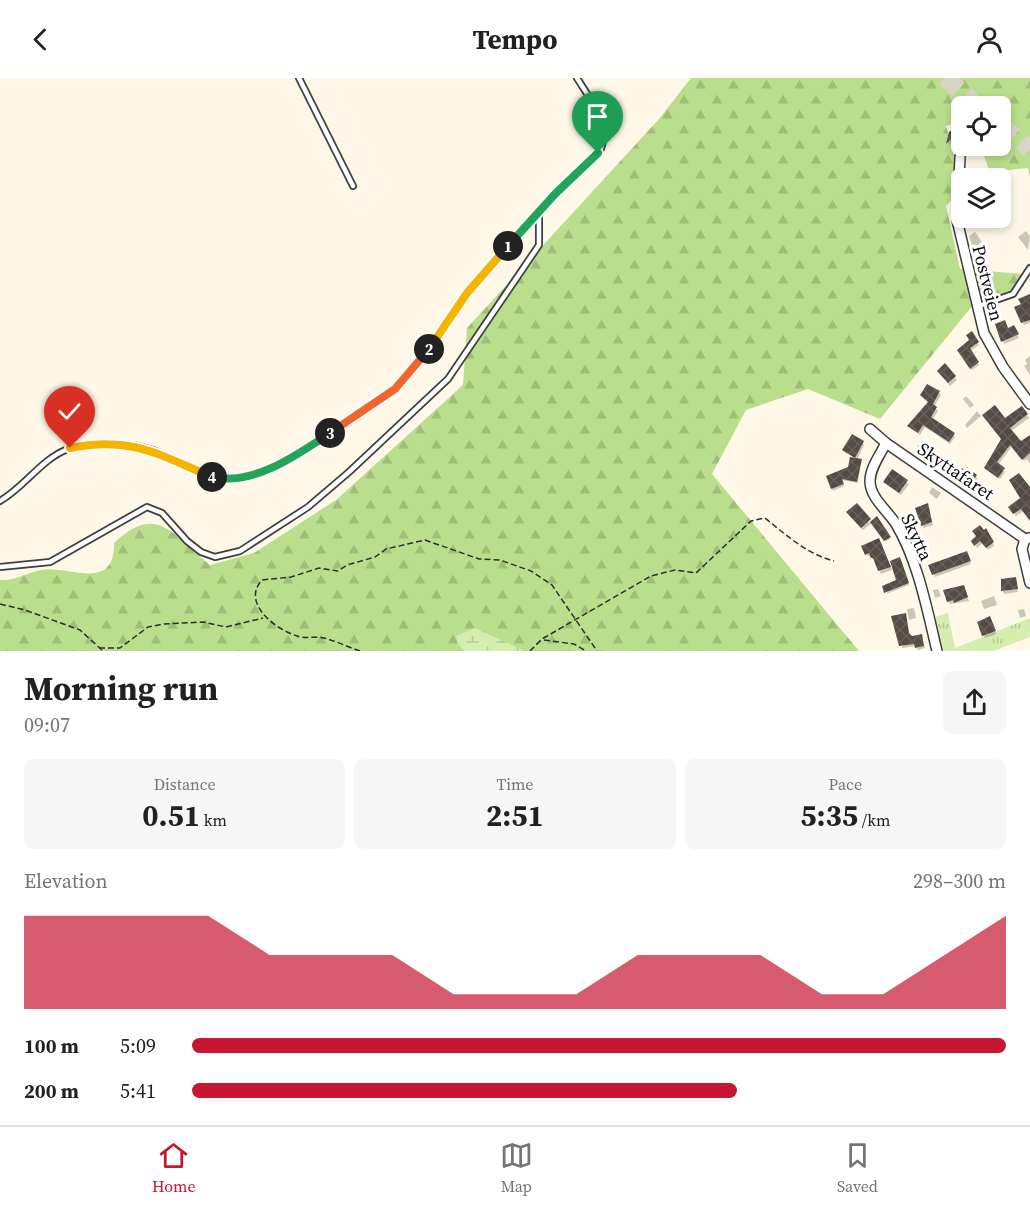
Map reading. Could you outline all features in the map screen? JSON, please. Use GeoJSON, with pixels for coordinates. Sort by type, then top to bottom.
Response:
{"type":"FeatureCollection","features":[{"type":"Feature","properties":{"kind":"street","name":"Postveien"},"geometry":{"type":"LineString","coordinates":[[960,157],[957,220],[984,333],[1030,404]]}},
{"type":"Feature","properties":{"kind":"street","name":"Skyttafaret"},"geometry":{"type":"LineString","coordinates":[[870,429],[886,443],[1028,538],[1022,549],[1030,583]]}},
{"type":"Feature","properties":{"kind":"street","name":"Skytta"},"geometry":{"type":"LineString","coordinates":[[886,443],[871,471],[870,484],[879,502],[896,523],[911,557],[937,651]]}},
{"type":"Feature","properties":{"kind":"lane"},"geometry":{"type":"LineString","coordinates":[[299,78],[353,186]]}},
{"type":"Feature","properties":{"kind":"lane"},"geometry":{"type":"LineString","coordinates":[[0,501],[25,485],[57,454],[85,445],[141,447],[222,479],[244,477],[277,464],[367,409],[409,375],[467,293],[539,211],[592,161],[603,144],[603,125],[577,78]]}},
{"type":"Feature","properties":{"kind":"lane"},"geometry":{"type":"LineString","coordinates":[[0,567],[50,562],[147,507],[162,513],[187,541],[201,552],[215,557],[240,551],[308,507],[349,472],[448,379],[539,245],[539,211]]}},
{"type":"Feature","properties":{"kind":"lane"},"geometry":{"type":"LineString","coordinates":[[979,306],[1013,294],[1030,268]]}},
{"type":"Feature","properties":{"kind":"path"},"geometry":{"type":"LineString","coordinates":[[530,651],[542,639],[651,576],[675,570],[696,573],[751,521],[765,518],[797,544],[822,558],[834,561]]}},
{"type":"Feature","properties":{"kind":"path"},"geometry":{"type":"LineString","coordinates":[[360,651],[324,638],[297,636],[264,617],[255,597],[256,587],[262,580],[291,577],[319,568],[338,571],[347,564],[375,557],[386,549],[425,540],[479,559],[500,560],[531,571],[552,585],[597,651]]}},
{"type":"Feature","properties":{"kind":"path"},"geometry":{"type":"LineString","coordinates":[[0,604],[25,610],[80,630],[103,651]]}},
{"type":"Feature","properties":{"kind":"path"},"geometry":{"type":"LineString","coordinates":[[99,648],[120,648],[148,627],[203,622],[226,627],[264,617]]}},
{"type":"Feature","properties":{"kind":"path"},"geometry":{"type":"LineString","coordinates":[[542,639],[574,644],[586,651]]}},
{"type":"Feature","properties":{"kind":"green space"},"geometry":{"type":"Polygon","coordinates":[[[691,78],[1030,78],[1030,177],[1028,168],[988,168],[984,156],[1011,156],[1011,96],[951,96],[951,124],[946,126],[951,142],[951,156],[956,157],[956,168],[951,168],[951,201],[946,206],[960,269],[1024,274],[1024,286],[973,305],[880,419],[808,389],[746,410],[712,474],[859,651],[0,651],[0,580],[52,569],[98,572],[107,568],[112,558],[114,543],[129,531],[142,525],[154,524],[175,534],[210,565],[254,553],[336,500],[463,385],[467,328],[659,119],[691,78]]]}},
{"type":"Feature","properties":{"kind":"green space"},"geometry":{"type":"Polygon","coordinates":[[[948,613],[955,648],[1030,618],[1030,637],[993,651],[944,651],[935,617],[948,613]]]}},
{"type":"Feature","properties":{"kind":"green space"},"geometry":{"type":"Polygon","coordinates":[[[475,628],[523,651],[464,651],[458,644],[456,636],[475,628]]]}},
{"type":"Feature","properties":{"kind":"building"},"geometry":{"type":"Polygon","coordinates":[[[951,130],[951,139],[946,144],[951,130]]]}},
{"type":"Feature","properties":{"kind":"building"},"geometry":{"type":"Polygon","coordinates":[[[1030,294],[1030,320],[1021,323],[1014,307],[1021,304],[1018,299],[1030,294]]]}},
{"type":"Feature","properties":{"kind":"building"},"geometry":{"type":"Polygon","coordinates":[[[1005,320],[1008,328],[1014,325],[1019,334],[1001,342],[995,324],[1005,320]]]}},
{"type":"Feature","properties":{"kind":"building"},"geometry":{"type":"Polygon","coordinates":[[[972,331],[979,342],[970,348],[979,362],[970,369],[957,350],[969,340],[966,335],[972,331]]]}},
{"type":"Feature","properties":{"kind":"building"},"geometry":{"type":"Polygon","coordinates":[[[945,363],[956,376],[948,383],[937,371],[945,363]]]}},
{"type":"Feature","properties":{"kind":"building"},"geometry":{"type":"Polygon","coordinates":[[[927,384],[940,391],[933,404],[937,407],[931,417],[955,433],[949,442],[923,425],[918,433],[907,426],[928,402],[920,395],[927,384]]]}},
{"type":"Feature","properties":{"kind":"building"},"geometry":{"type":"Polygon","coordinates":[[[995,405],[1005,418],[1022,406],[1028,414],[1010,428],[1021,441],[1030,435],[1030,453],[1022,460],[1010,445],[997,462],[1005,468],[998,478],[984,468],[1001,439],[982,415],[995,405]]]}},
{"type":"Feature","properties":{"kind":"building"},"geometry":{"type":"Polygon","coordinates":[[[852,434],[864,441],[855,458],[842,450],[852,434]]]}},
{"type":"Feature","properties":{"kind":"building"},"geometry":{"type":"Polygon","coordinates":[[[850,457],[862,459],[857,482],[842,479],[844,484],[831,489],[826,476],[848,467],[850,457]]]}},
{"type":"Feature","properties":{"kind":"building"},"geometry":{"type":"Polygon","coordinates":[[[967,467],[977,475],[971,484],[956,475],[962,468],[965,471],[967,467]]]}},
{"type":"Feature","properties":{"kind":"building"},"geometry":{"type":"Polygon","coordinates":[[[892,469],[908,480],[899,493],[883,482],[892,469]]]}},
{"type":"Feature","properties":{"kind":"building"},"geometry":{"type":"Polygon","coordinates":[[[1019,473],[1030,487],[1030,521],[1021,509],[1013,514],[1008,507],[1020,498],[1009,480],[1019,473]]]}},
{"type":"Feature","properties":{"kind":"building"},"geometry":{"type":"Polygon","coordinates":[[[857,503],[871,519],[861,528],[846,512],[857,503]]]}},
{"type":"Feature","properties":{"kind":"building"},"geometry":{"type":"Polygon","coordinates":[[[928,503],[932,522],[921,526],[915,508],[928,503]]]}},
{"type":"Feature","properties":{"kind":"building"},"geometry":{"type":"Polygon","coordinates":[[[877,516],[891,537],[884,541],[870,522],[877,516]]]}},
{"type":"Feature","properties":{"kind":"building"},"geometry":{"type":"Polygon","coordinates":[[[980,525],[984,530],[986,528],[994,542],[986,548],[980,541],[974,546],[971,541],[976,536],[972,531],[980,525]]]}},
{"type":"Feature","properties":{"kind":"building"},"geometry":{"type":"Polygon","coordinates":[[[879,538],[891,567],[878,571],[873,558],[869,553],[865,555],[861,546],[879,538]]]}},
{"type":"Feature","properties":{"kind":"building"},"geometry":{"type":"Polygon","coordinates":[[[967,551],[971,561],[932,575],[928,565],[967,551]]]}},
{"type":"Feature","properties":{"kind":"building"},"geometry":{"type":"Polygon","coordinates":[[[900,557],[909,583],[884,593],[882,586],[896,580],[890,561],[900,557]]]}},
{"type":"Feature","properties":{"kind":"building"},"geometry":{"type":"Polygon","coordinates":[[[1016,577],[1018,589],[1001,591],[1001,579],[1016,577]]]}},
{"type":"Feature","properties":{"kind":"building"},"geometry":{"type":"Polygon","coordinates":[[[964,585],[968,597],[954,603],[953,600],[947,602],[943,590],[964,585]]]}},
{"type":"Feature","properties":{"kind":"building"},"geometry":{"type":"Polygon","coordinates":[[[906,613],[909,633],[912,636],[922,634],[924,646],[915,648],[914,644],[899,646],[891,616],[906,613]]]}},
{"type":"Feature","properties":{"kind":"building"},"geometry":{"type":"Polygon","coordinates":[[[990,616],[996,631],[982,636],[977,622],[990,616]]]}},
{"type":"Feature","properties":{"kind":"tunnel"},"geometry":{"type":"LineString","coordinates":[[945,78],[966,96]]}},
{"type":"Feature","properties":{"kind":"tunnel"},"geometry":{"type":"LineString","coordinates":[[1011,134],[1030,149]]}},
{"type":"Feature","properties":{"kind":"route"},"geometry":{"type":"LineString","coordinates":[[70,448],[85,445],[141,447],[154,450],[212,477],[232,479],[261,472],[311,446],[395,389],[409,375],[467,293],[489,267],[555,194],[598,153]]}}]}
